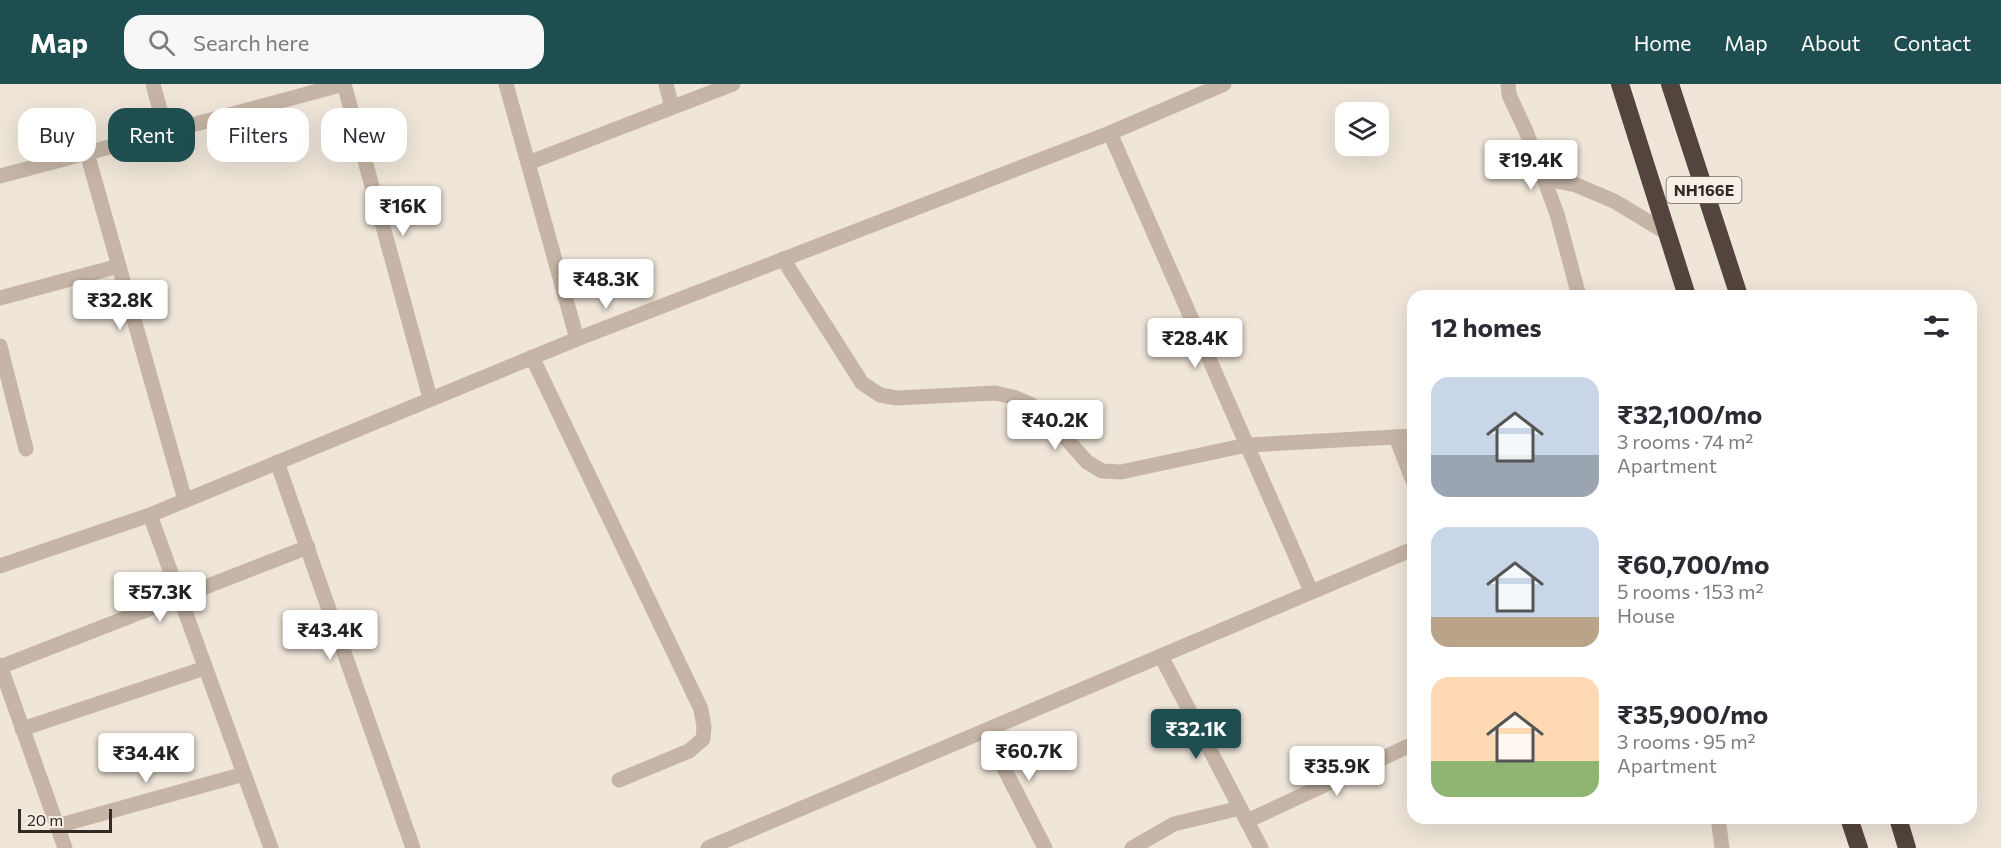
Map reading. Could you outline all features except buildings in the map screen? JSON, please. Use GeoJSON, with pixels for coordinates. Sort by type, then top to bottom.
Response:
{"type":"FeatureCollection","features":[{"type":"Feature","properties":{"kind":"highway","name":"NH166E"},"geometry":{"type":"LineString","coordinates":[[1620,84],[1685,290]]}},
{"type":"Feature","properties":{"kind":"highway","name":"NH166E"},"geometry":{"type":"LineString","coordinates":[[1670,84],[1737,290]]}},
{"type":"Feature","properties":{"kind":"highway"},"geometry":{"type":"LineString","coordinates":[[1851,824],[1858,848]]}},
{"type":"Feature","properties":{"kind":"highway"},"geometry":{"type":"LineString","coordinates":[[1900,824],[1907,848]]}},
{"type":"Feature","properties":{"kind":"street"},"geometry":{"type":"LineString","coordinates":[[153,84],[160,108]]}},
{"type":"Feature","properties":{"kind":"street"},"geometry":{"type":"LineString","coordinates":[[195,124],[344,84],[430,398]]}},
{"type":"Feature","properties":{"kind":"street"},"geometry":{"type":"LineString","coordinates":[[506,84],[577,339]]}},
{"type":"Feature","properties":{"kind":"street"},"geometry":{"type":"LineString","coordinates":[[666,84],[672,107]]}},
{"type":"Feature","properties":{"kind":"street"},"geometry":{"type":"LineString","coordinates":[[528,163],[733,84]]}},
{"type":"Feature","properties":{"kind":"street"},"geometry":{"type":"LineString","coordinates":[[0,567],[150,515],[532,357],[1110,132],[1224,84]]}},
{"type":"Feature","properties":{"kind":"street"},"geometry":{"type":"LineString","coordinates":[[1508,84],[1509,95],[1545,179],[1557,214],[1577,290]]}},
{"type":"Feature","properties":{"kind":"street"},"geometry":{"type":"LineString","coordinates":[[1110,132],[1311,591]]}},
{"type":"Feature","properties":{"kind":"street"},"geometry":{"type":"LineString","coordinates":[[0,176],[53,162]]}},
{"type":"Feature","properties":{"kind":"street"},"geometry":{"type":"LineString","coordinates":[[90,162],[185,500]]}},
{"type":"Feature","properties":{"kind":"street"},"geometry":{"type":"LineString","coordinates":[[1545,179],[1576,185],[1614,201],[1667,233]]}},
{"type":"Feature","properties":{"kind":"street"},"geometry":{"type":"LineString","coordinates":[[783,260],[862,383],[880,395],[897,398],[994,393],[1013,397],[1030,404],[1048,418],[1087,462],[1102,471],[1121,472],[1247,445],[1407,436]]}},
{"type":"Feature","properties":{"kind":"street"},"geometry":{"type":"LineString","coordinates":[[0,298],[119,266]]}},
{"type":"Feature","properties":{"kind":"street"},"geometry":{"type":"LineString","coordinates":[[0,346],[26,449]]}},
{"type":"Feature","properties":{"kind":"street"},"geometry":{"type":"LineString","coordinates":[[532,357],[701,709],[703,739],[689,751],[619,780]]}},
{"type":"Feature","properties":{"kind":"street"},"geometry":{"type":"LineString","coordinates":[[1395,437],[1407,467]]}},
{"type":"Feature","properties":{"kind":"street"},"geometry":{"type":"LineString","coordinates":[[277,462],[413,848]]}},
{"type":"Feature","properties":{"kind":"street"},"geometry":{"type":"LineString","coordinates":[[150,515],[271,848]]}},
{"type":"Feature","properties":{"kind":"street"},"geometry":{"type":"LineString","coordinates":[[65,848],[0,667],[308,547]]}},
{"type":"Feature","properties":{"kind":"street"},"geometry":{"type":"LineString","coordinates":[[708,848],[1407,551]]}},
{"type":"Feature","properties":{"kind":"street"},"geometry":{"type":"LineString","coordinates":[[1161,656],[1261,848]]}},
{"type":"Feature","properties":{"kind":"street"},"geometry":{"type":"LineString","coordinates":[[22,729],[205,668]]}},
{"type":"Feature","properties":{"kind":"street"},"geometry":{"type":"LineString","coordinates":[[985,731],[1045,848]]}},
{"type":"Feature","properties":{"kind":"street"},"geometry":{"type":"LineString","coordinates":[[1132,848],[1174,824],[1243,814],[1407,746]]}},
{"type":"Feature","properties":{"kind":"street"},"geometry":{"type":"LineString","coordinates":[[57,826],[244,774]]}},
{"type":"Feature","properties":{"kind":"street"},"geometry":{"type":"LineString","coordinates":[[1719,824],[1722,848]]}}]}
